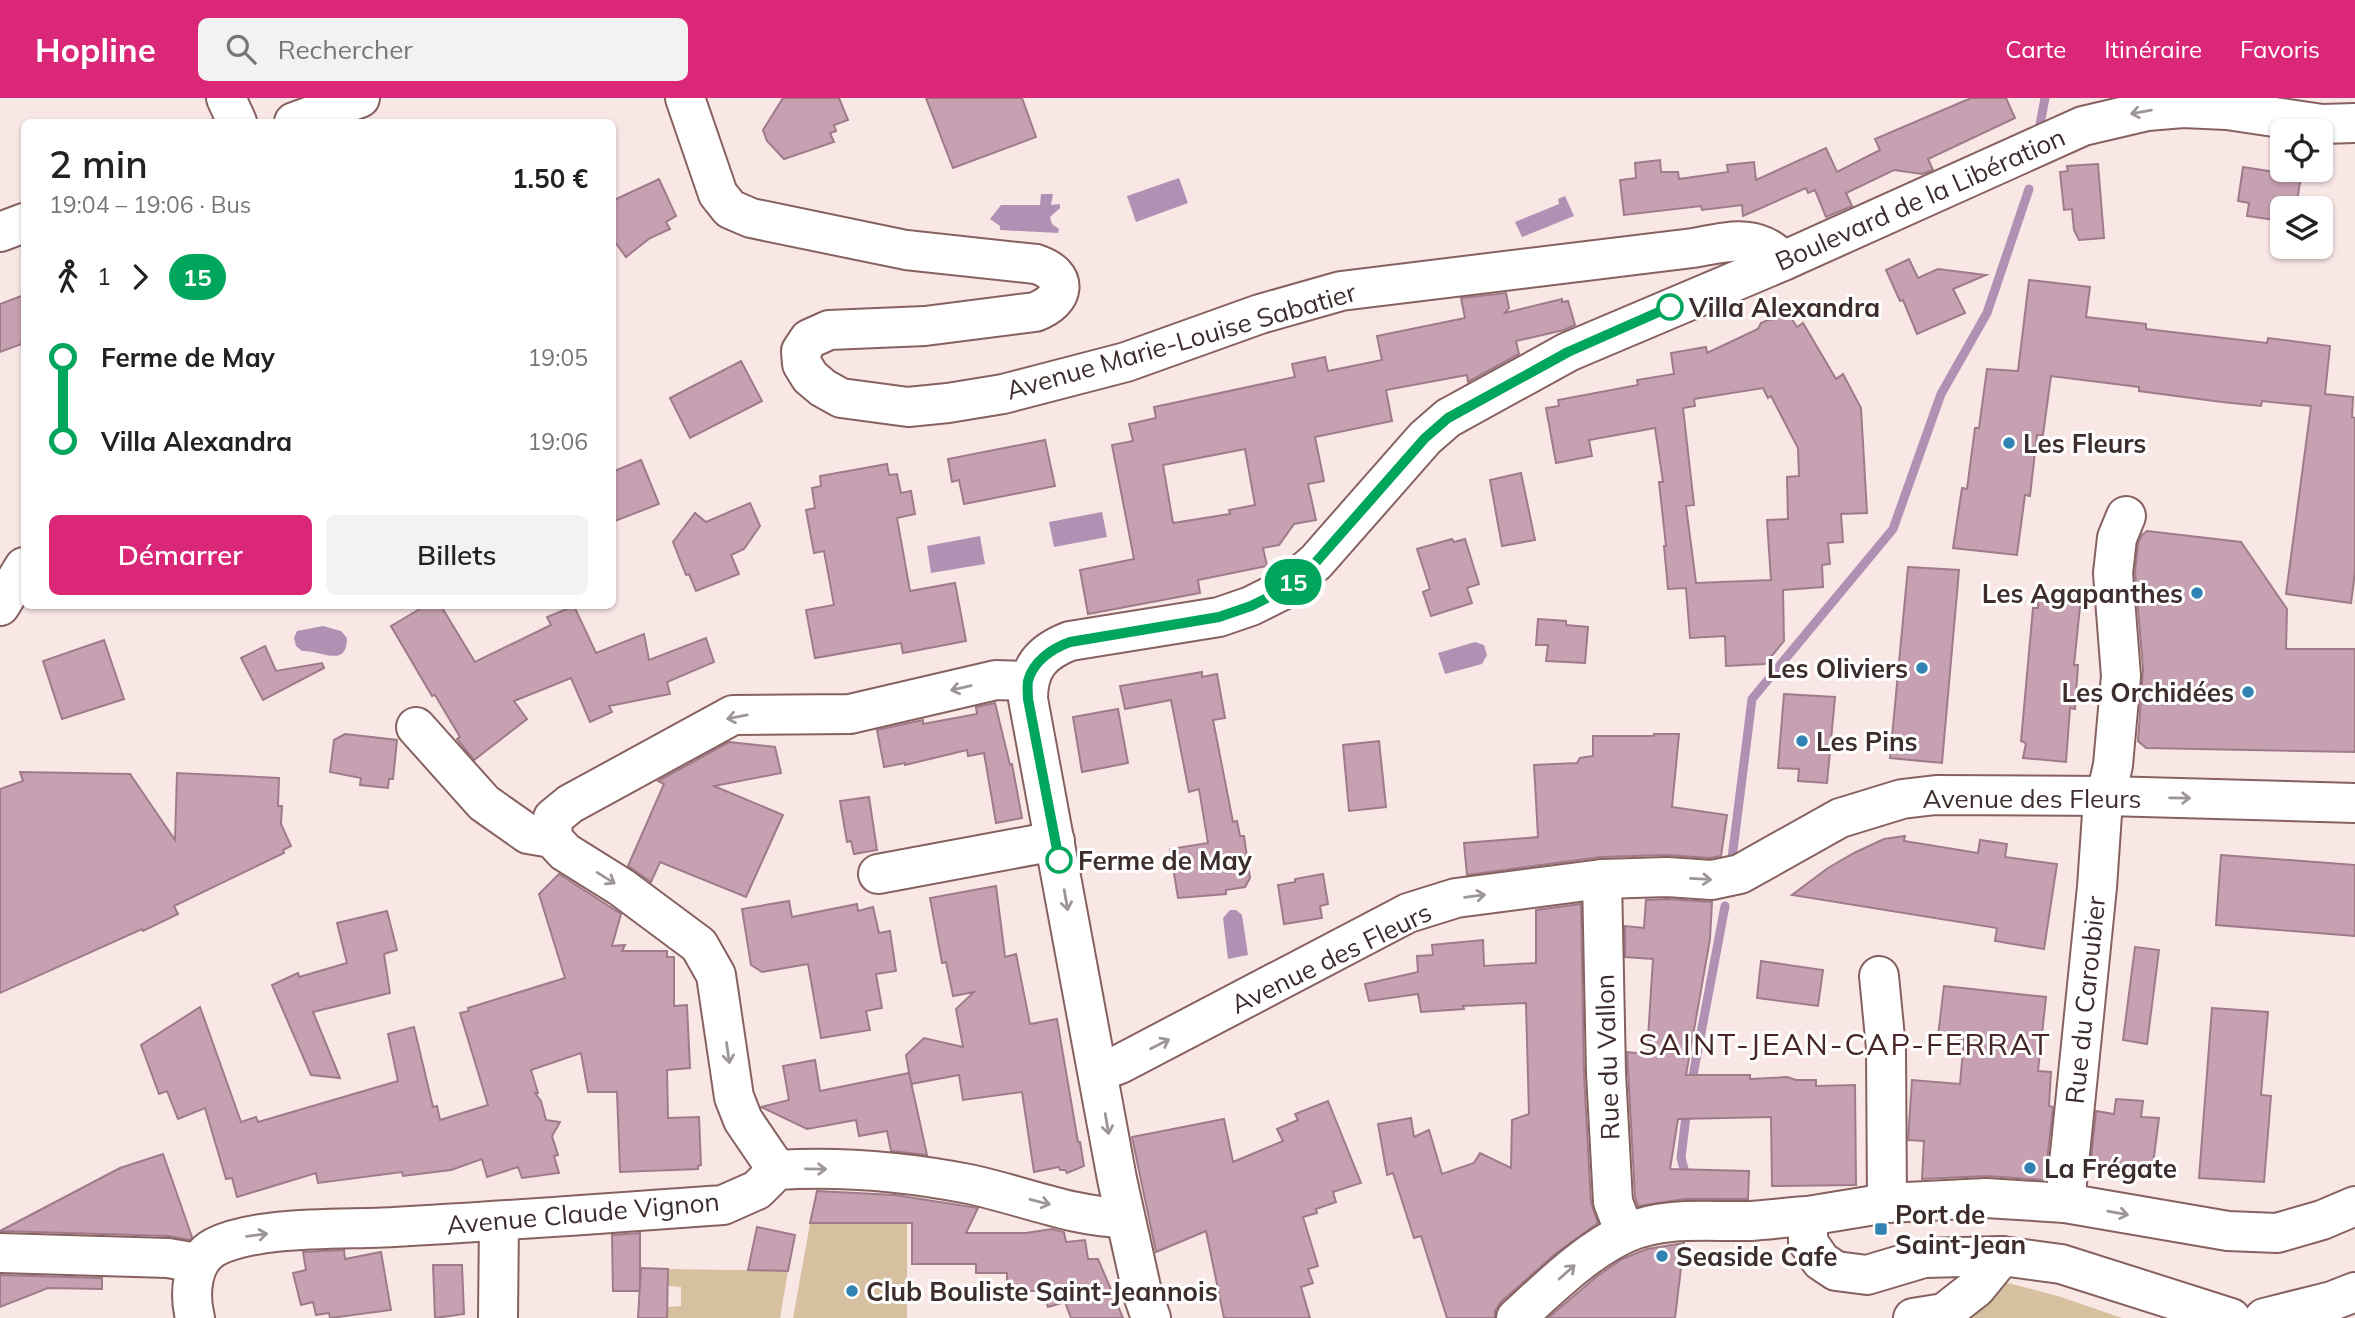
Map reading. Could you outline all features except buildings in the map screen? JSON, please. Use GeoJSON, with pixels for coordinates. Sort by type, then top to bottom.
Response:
{"type":"FeatureCollection","features":[{"type":"Feature","properties":{"kind":"street"},"geometry":{"type":"LineString","coordinates":[[226,98],[236,119]]}},
{"type":"Feature","properties":{"kind":"street"},"geometry":{"type":"LineString","coordinates":[[301,119],[359,98]]}},
{"type":"Feature","properties":{"kind":"street","name":"Avenue Marie-Louise Sabatier"},"geometry":{"type":"LineString","coordinates":[[685,98],[718,194],[730,209],[751,218],[906,250],[1036,264],[1051,269],[1059,280],[1058,295],[1054,301],[1049,307],[1035,312],[925,326],[829,330],[809,339],[801,351],[802,364],[810,377],[841,398],[873,404],[908,408],[1003,394],[1126,362],[1260,314],[1341,291],[1693,248],[1731,241],[1754,242],[1773,250],[1783,261]]}},
{"type":"Feature","properties":{"kind":"street","name":"Boulevard de la Libération"},"geometry":{"type":"LineString","coordinates":[[1028,681],[1040,661],[1063,644],[1219,617],[1251,606],[1283,590],[1316,562],[1425,438],[1448,418],[1568,352],[1783,261],[2083,126],[2147,111],[2183,108],[2227,110],[2322,124],[2355,122]]}},
{"type":"Feature","properties":{"kind":"street"},"geometry":{"type":"LineString","coordinates":[[0,232],[21,224]]}},
{"type":"Feature","properties":{"kind":"street","name":"Rue du Caroubier"},"geometry":{"type":"LineString","coordinates":[[2065,1203],[2102,814],[2113,765],[2121,676],[2113,573],[2117,538],[2126,516]]}},
{"type":"Feature","properties":{"kind":"street"},"geometry":{"type":"LineString","coordinates":[[0,606],[21,572]]}},
{"type":"Feature","properties":{"kind":"street"},"geometry":{"type":"LineString","coordinates":[[552,838],[553,818],[570,804],[733,715],[850,714],[996,680],[1028,681],[1028,699],[1125,1219],[1142,1292],[1152,1318]]}},
{"type":"Feature","properties":{"kind":"street"},"geometry":{"type":"LineString","coordinates":[[416,727],[484,803],[528,834],[552,838],[565,852],[621,887],[699,945],[716,975],[734,1097],[743,1120],[777,1170],[812,1168],[894,1174],[968,1184],[1102,1218],[1125,1219]]}},
{"type":"Feature","properties":{"kind":"street","name":"Avenue des Fleurs"},"geometry":{"type":"LineString","coordinates":[[1098,1072],[1120,1064],[1408,913],[1456,898],[1602,878],[1667,877],[1712,880],[1740,874],[1840,818],[1902,799],[1936,795],[2107,796],[2355,803]]}},
{"type":"Feature","properties":{"kind":"street"},"geometry":{"type":"LineString","coordinates":[[878,874],[1055,841]]}},
{"type":"Feature","properties":{"kind":"street","name":"Rue du Vallon"},"geometry":{"type":"LineString","coordinates":[[1602,878],[1606,1073],[1613,1202],[1625,1233]]}},
{"type":"Feature","properties":{"kind":"street"},"geometry":{"type":"LineString","coordinates":[[1879,976],[1886,1048],[1887,1203]]}},
{"type":"Feature","properties":{"kind":"street","name":"Avenue Claude Vignon"},"geometry":{"type":"LineString","coordinates":[[197,1263],[213,1248],[243,1237],[295,1231],[499,1221],[723,1205],[757,1190],[777,1170]]}},
{"type":"Feature","properties":{"kind":"street"},"geometry":{"type":"LineString","coordinates":[[1516,1318],[1575,1265],[1625,1233],[1654,1224],[1690,1220],[1749,1221],[1808,1216],[1887,1203],[1986,1198],[2065,1203],[2228,1231],[2277,1233],[2322,1220],[2355,1206]]}},
{"type":"Feature","properties":{"kind":"street"},"geometry":{"type":"LineString","coordinates":[[1808,1216],[1808,1242],[1821,1261],[1836,1271],[1867,1275],[1924,1258],[2001,1256],[2061,1265],[2227,1318]]}},
{"type":"Feature","properties":{"kind":"street"},"geometry":{"type":"LineString","coordinates":[[498,1318],[499,1221]]}},
{"type":"Feature","properties":{"kind":"street"},"geometry":{"type":"LineString","coordinates":[[0,1253],[168,1258],[197,1263],[193,1281],[195,1318]]}},
{"type":"Feature","properties":{"kind":"street"},"geometry":{"type":"LineString","coordinates":[[1913,1318],[1944,1313],[1976,1288],[2001,1256]]}},
{"type":"Feature","properties":{"kind":"street"},"geometry":{"type":"LineString","coordinates":[[2264,1318],[2332,1301],[2355,1292]]}},
{"type":"Feature","properties":{"kind":"shaded area"},"geometry":{"type":"Polygon","coordinates":[[[1179,178],[1188,203],[1136,222],[1127,196],[1179,178]]]}},
{"type":"Feature","properties":{"kind":"shaded area"},"geometry":{"type":"Polygon","coordinates":[[[1041,194],[1053,194],[1051,205],[1060,204],[1060,208],[1050,217],[1052,224],[1059,229],[1058,233],[1000,230],[1000,226],[990,219],[1001,205],[1040,205],[1041,194]]]}},
{"type":"Feature","properties":{"kind":"shaded area"},"geometry":{"type":"Polygon","coordinates":[[[1565,196],[1574,216],[1522,237],[1515,222],[1559,204],[1558,199],[1565,196]]]}},
{"type":"Feature","properties":{"kind":"shaded area"},"geometry":{"type":"Polygon","coordinates":[[[1102,512],[1107,537],[1054,547],[1049,522],[1102,512]]]}},
{"type":"Feature","properties":{"kind":"shaded area"},"geometry":{"type":"Polygon","coordinates":[[[980,536],[985,564],[931,573],[927,546],[980,536]]]}},
{"type":"Feature","properties":{"kind":"shaded area"},"geometry":{"type":"Polygon","coordinates":[[[323,626],[341,631],[347,638],[343,653],[332,656],[302,651],[296,646],[294,638],[297,631],[323,626]]]}},
{"type":"Feature","properties":{"kind":"shaded area"},"geometry":{"type":"Polygon","coordinates":[[[1475,642],[1484,645],[1487,655],[1482,664],[1445,674],[1438,653],[1475,642]]]}},
{"type":"Feature","properties":{"kind":"shaded area"},"geometry":{"type":"Polygon","coordinates":[[[1230,910],[1236,910],[1242,915],[1248,955],[1228,959],[1223,918],[1230,910]]]}},
{"type":"Feature","properties":{"kind":"shaded area","name":"Club Bouliste Saint-Jeannois"},"geometry":{"type":"Polygon","coordinates":[[[907,1223],[907,1318],[793,1318],[810,1224],[907,1223]]]}},
{"type":"Feature","properties":{"kind":"shaded area"},"geometry":{"type":"Polygon","coordinates":[[[668,1269],[788,1271],[780,1318],[667,1318],[668,1307],[681,1306],[681,1287],[668,1286],[668,1269]]]}},
{"type":"Feature","properties":{"kind":"shaded area"},"geometry":{"type":"Polygon","coordinates":[[[2000,1281],[2058,1296],[2122,1318],[1949,1318],[2000,1281]]]}},
{"type":"Feature","properties":{"kind":"waterway"},"geometry":{"type":"LineString","coordinates":[[2039,130],[2045,98]]}},
{"type":"Feature","properties":{"kind":"waterway"},"geometry":{"type":"LineString","coordinates":[[1732,858],[1752,699],[1893,529],[1941,394],[1987,313],[2029,189]]}},
{"type":"Feature","properties":{"kind":"waterway"},"geometry":{"type":"LineString","coordinates":[[1691,1086],[1725,906]]}},
{"type":"Feature","properties":{"kind":"waterway"},"geometry":{"type":"LineString","coordinates":[[1687,1107],[1681,1158],[1687,1179]]}},
{"type":"Feature","properties":{"kind":"bus line","name":"15"},"geometry":{"type":"LineString","coordinates":[[1059,860],[1028,699],[1028,681],[1035,667],[1046,655],[1056,647],[1070,642],[1219,617],[1251,606],[1283,590],[1316,562],[1394,471],[1448,418],[1568,352],[1670,307]]}},
{"type":"Feature","properties":{"kind":"place","name":"Villa Alexandra"},"geometry":{"type":"Point","coordinates":[1670,307]}},
{"type":"Feature","properties":{"kind":"place","name":"Les Fleurs"},"geometry":{"type":"Point","coordinates":[2009,443]}},
{"type":"Feature","properties":{"kind":"place","name":"Les Agapanthes"},"geometry":{"type":"Point","coordinates":[2197,593]}},
{"type":"Feature","properties":{"kind":"place","name":"Les Oliviers"},"geometry":{"type":"Point","coordinates":[1922,668]}},
{"type":"Feature","properties":{"kind":"place","name":"Les Orchidées"},"geometry":{"type":"Point","coordinates":[2248,692]}},
{"type":"Feature","properties":{"kind":"place","name":"Les Pins"},"geometry":{"type":"Point","coordinates":[1802,741]}},
{"type":"Feature","properties":{"kind":"place","name":"Ferme de May"},"geometry":{"type":"Point","coordinates":[1059,860]}},
{"type":"Feature","properties":{"kind":"place","name":"La Frégate"},"geometry":{"type":"Point","coordinates":[2030,1168]}},
{"type":"Feature","properties":{"kind":"place","name":"Port de Saint-Jean"},"geometry":{"type":"Point","coordinates":[1881,1229]}},
{"type":"Feature","properties":{"kind":"place","name":"Seaside Cafe"},"geometry":{"type":"Point","coordinates":[1662,1256]}},
{"type":"Feature","properties":{"kind":"place","name":"Club Bouliste Saint-Jeannois"},"geometry":{"type":"Point","coordinates":[852,1291]}},
{"type":"Feature","properties":{"kind":"district","name":"SAINT-JEAN-CAP-FERRAT"},"geometry":{"type":"Point","coordinates":[1845,1044]}}]}
